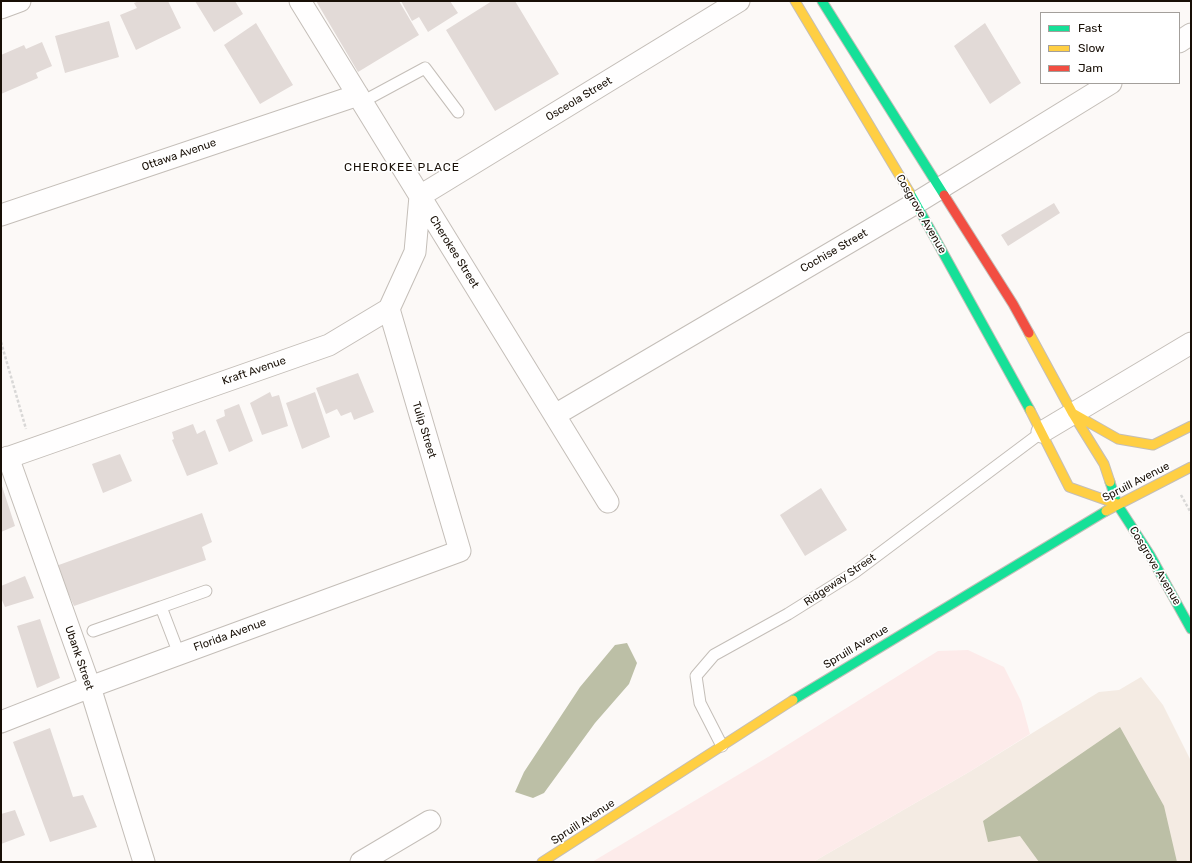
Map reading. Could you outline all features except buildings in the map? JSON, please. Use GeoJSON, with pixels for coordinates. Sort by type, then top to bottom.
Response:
{"type":"FeatureCollection","features":[{"type":"Feature","properties":{"kind":"street"},"geometry":{"type":"LineString","coordinates":[[1,8],[20,1]]}},
{"type":"Feature","properties":{"kind":"street","name":"Cherokee Street"},"geometry":{"type":"LineString","coordinates":[[300,1],[608,502]]}},
{"type":"Feature","properties":{"kind":"street","name":"Osceola Street"},"geometry":{"type":"LineString","coordinates":[[420,196],[739,1]]}},
{"type":"Feature","properties":{"kind":"street","name":"Cosgrove Avenue"},"geometry":{"type":"LineString","coordinates":[[795,1],[916,203],[1042,432],[1069,487],[1117,504]]}},
{"type":"Feature","properties":{"kind":"street","name":"Cosgrove Avenue"},"geometry":{"type":"LineString","coordinates":[[822,1],[1013,304],[1073,414],[1104,464],[1117,504],[1150,555],[1191,629]]}},
{"type":"Feature","properties":{"kind":"street"},"geometry":{"type":"LineString","coordinates":[[1180,41],[1191,34]]}},
{"type":"Feature","properties":{"kind":"street","name":"Cochise Street"},"geometry":{"type":"LineString","coordinates":[[555,415],[916,203],[1109,84]]}},
{"type":"Feature","properties":{"kind":"street","name":"Ottawa Avenue"},"geometry":{"type":"LineString","coordinates":[[1,215],[360,98]]}},
{"type":"Feature","properties":{"kind":"street"},"geometry":{"type":"LineString","coordinates":[[389,309],[415,252],[420,196]]}},
{"type":"Feature","properties":{"kind":"street","name":"Kraft Avenue"},"geometry":{"type":"LineString","coordinates":[[4,458],[329,345],[389,309]]}},
{"type":"Feature","properties":{"kind":"street","name":"Tulip Street"},"geometry":{"type":"LineString","coordinates":[[389,309],[460,551]]}},
{"type":"Feature","properties":{"kind":"street"},"geometry":{"type":"LineString","coordinates":[[1042,432],[1191,343]]}},
{"type":"Feature","properties":{"kind":"street"},"geometry":{"type":"LineString","coordinates":[[1073,414],[1118,439],[1153,445],[1191,426]]}},
{"type":"Feature","properties":{"kind":"street","name":"Ubank Street"},"geometry":{"type":"LineString","coordinates":[[4,458],[90,687],[144,862]]}},
{"type":"Feature","properties":{"kind":"street","name":"Spruill Avenue"},"geometry":{"type":"LineString","coordinates":[[542,862],[823,681],[1117,504],[1191,467]]}},
{"type":"Feature","properties":{"kind":"street","name":"Florida Avenue"},"geometry":{"type":"LineString","coordinates":[[1,722],[90,687],[460,551]]}},
{"type":"Feature","properties":{"kind":"street"},"geometry":{"type":"LineString","coordinates":[[361,862],[430,822]]}},
{"type":"Feature","properties":{"kind":"lane"},"geometry":{"type":"LineString","coordinates":[[360,98],[425,68],[458,112]]}},
{"type":"Feature","properties":{"kind":"lane","name":"Ridgeway Street"},"geometry":{"type":"LineString","coordinates":[[722,746],[700,703],[696,676],[714,655],[788,614],[855,572],[1042,432]]}},
{"type":"Feature","properties":{"kind":"lane"},"geometry":{"type":"LineString","coordinates":[[93,631],[206,591]]}},
{"type":"Feature","properties":{"kind":"lane"},"geometry":{"type":"LineString","coordinates":[[161,607],[179,654]]}},
{"type":"Feature","properties":{"kind":"path"},"geometry":{"type":"LineString","coordinates":[[1,342],[32,449]]}},
{"type":"Feature","properties":{"kind":"shaded area"},"geometry":{"type":"Polygon","coordinates":[[[627,643],[637,663],[629,684],[595,723],[544,793],[533,798],[515,792],[524,772],[580,687],[615,645],[627,643]]]}},
{"type":"Feature","properties":{"kind":"shaded area"},"geometry":{"type":"Polygon","coordinates":[[[968,650],[1004,667],[1021,701],[1030,734],[969,772],[813,862],[592,862],[768,757],[938,651],[968,650]]]}},
{"type":"Feature","properties":{"kind":"shaded area"},"geometry":{"type":"Polygon","coordinates":[[[1141,677],[1163,705],[1191,761],[1191,862],[813,862],[969,772],[1099,692],[1119,690],[1141,677]]]}},
{"type":"Feature","properties":{"kind":"shaded area"},"geometry":{"type":"Polygon","coordinates":[[[1120,727],[1164,806],[1177,862],[1039,862],[1020,836],[988,842],[983,821],[1120,727]]]}},
{"type":"Feature","properties":{"kind":"traffic: fast"},"geometry":{"type":"LineString","coordinates":[[822,1],[944,195]]}},
{"type":"Feature","properties":{"kind":"traffic: fast"},"geometry":{"type":"LineString","coordinates":[[910,193],[1030,410]]}},
{"type":"Feature","properties":{"kind":"traffic: fast"},"geometry":{"type":"LineString","coordinates":[[1110,482],[1117,504],[1150,555],[1191,629]]}},
{"type":"Feature","properties":{"kind":"traffic: fast"},"geometry":{"type":"LineString","coordinates":[[793,700],[1106,511]]}},
{"type":"Feature","properties":{"kind":"traffic: slow"},"geometry":{"type":"LineString","coordinates":[[795,1],[910,193]]}},
{"type":"Feature","properties":{"kind":"traffic: slow"},"geometry":{"type":"LineString","coordinates":[[1029,333],[1073,414],[1104,464],[1110,482]]}},
{"type":"Feature","properties":{"kind":"traffic: slow"},"geometry":{"type":"LineString","coordinates":[[1030,410],[1069,487],[1117,504]]}},
{"type":"Feature","properties":{"kind":"traffic: slow"},"geometry":{"type":"LineString","coordinates":[[1074,414],[1118,439],[1153,445],[1191,426]]}},
{"type":"Feature","properties":{"kind":"traffic: slow"},"geometry":{"type":"LineString","coordinates":[[1106,511],[1191,467]]}},
{"type":"Feature","properties":{"kind":"traffic: slow"},"geometry":{"type":"LineString","coordinates":[[542,862],[793,700]]}},
{"type":"Feature","properties":{"kind":"traffic: jam"},"geometry":{"type":"LineString","coordinates":[[944,195],[1013,304],[1029,333]]}},
{"type":"Feature","properties":{"kind":"district","name":"CHEROKEE PLACE"},"geometry":{"type":"Point","coordinates":[402,168]}}]}
